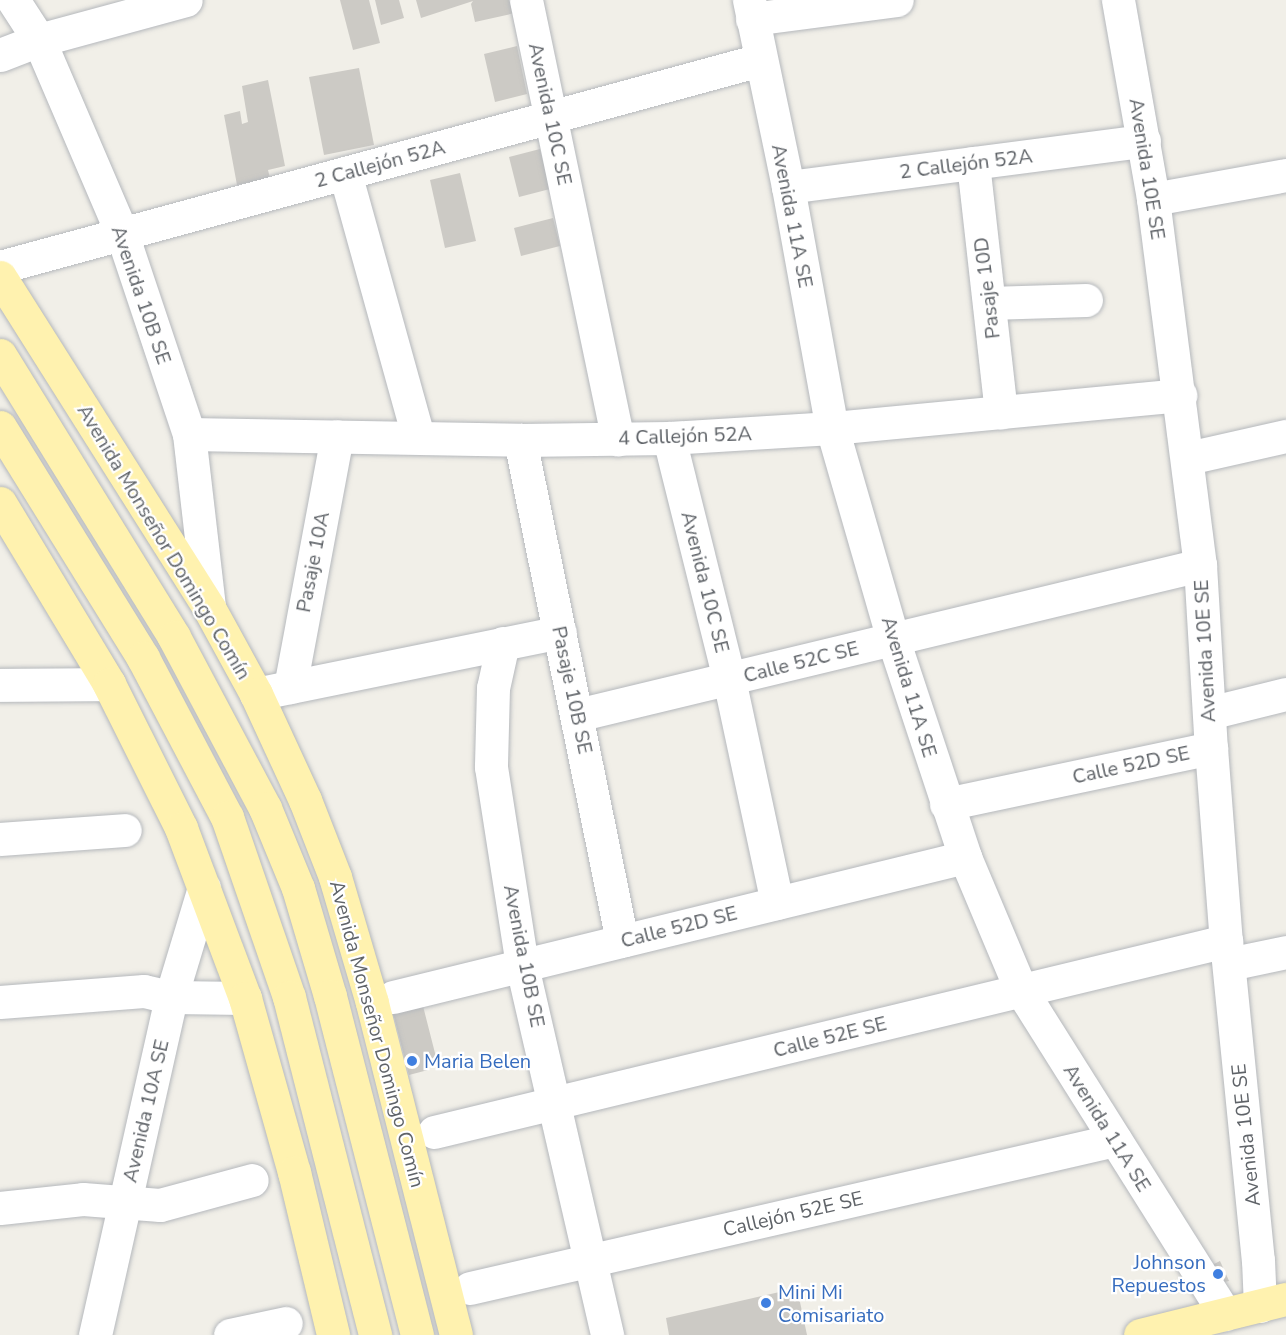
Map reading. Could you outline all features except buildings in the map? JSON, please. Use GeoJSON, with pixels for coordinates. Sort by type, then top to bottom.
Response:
{"type":"FeatureCollection","features":[{"type":"Feature","properties":{"kind":"main road","name":"Avenida Monseñor Domingo Comín"},"geometry":{"type":"LineString","coordinates":[[0,277],[209,608],[256,694],[306,800],[334,877],[372,1003],[456,1335]]}},
{"type":"Feature","properties":{"kind":"main road","name":"Avenida Monseñor Domingo Comín"},"geometry":{"type":"LineString","coordinates":[[0,355],[174,637],[265,808],[298,888],[330,996],[417,1335]]}},
{"type":"Feature","properties":{"kind":"main road"},"geometry":{"type":"LineString","coordinates":[[0,427],[143,658],[227,818],[289,997],[375,1335]]}},
{"type":"Feature","properties":{"kind":"main road"},"geometry":{"type":"LineString","coordinates":[[88,499],[124,474]]}},
{"type":"Feature","properties":{"kind":"main road"},"geometry":{"type":"LineString","coordinates":[[0,502],[109,684],[182,828],[244,998],[294,1172],[333,1335]]}},
{"type":"Feature","properties":{"kind":"main road"},"geometry":{"type":"LineString","coordinates":[[30,551],[64,529]]}},
{"type":"Feature","properties":{"kind":"main road"},"geometry":{"type":"LineString","coordinates":[[298,888],[334,877]]}},
{"type":"Feature","properties":{"kind":"main road"},"geometry":{"type":"LineString","coordinates":[[267,1076],[307,1069]]}},
{"type":"Feature","properties":{"kind":"main road"},"geometry":{"type":"LineString","coordinates":[[1140,1335],[1273,1302]]}},
{"type":"Feature","properties":{"kind":"street","name":"Avenida 10B SE"},"geometry":{"type":"LineString","coordinates":[[13,0],[39,40],[122,234],[189,434],[209,608]]}},
{"type":"Feature","properties":{"kind":"street"},"geometry":{"type":"LineString","coordinates":[[0,55],[39,40],[186,0]]}},
{"type":"Feature","properties":{"kind":"street","name":"Avenida 10C SE"},"geometry":{"type":"LineString","coordinates":[[526,0],[618,439]]}},
{"type":"Feature","properties":{"kind":"street"},"geometry":{"type":"LineString","coordinates":[[751,10],[897,0]]}},
{"type":"Feature","properties":{"kind":"street","name":"Avenida 10E SE"},"geometry":{"type":"LineString","coordinates":[[1118,0],[1153,199],[1188,458],[1200,566],[1211,748],[1228,953],[1258,1260],[1273,1302]]}},
{"type":"Feature","properties":{"kind":"street","name":"Avenida 11A SE"},"geometry":{"type":"LineString","coordinates":[[751,10],[788,187],[832,428],[893,639],[965,857],[1021,990],[1225,1314]]}},
{"type":"Feature","properties":{"kind":"street","name":"2 Callejón 52A"},"geometry":{"type":"LineString","coordinates":[[0,267],[760,60]]}},
{"type":"Feature","properties":{"kind":"street","name":"2 Callejón 52A"},"geometry":{"type":"LineString","coordinates":[[788,187],[1144,141]]}},
{"type":"Feature","properties":{"kind":"street","name":"Pasaje 10D"},"geometry":{"type":"LineString","coordinates":[[973,163],[1001,412]]}},
{"type":"Feature","properties":{"kind":"street"},"geometry":{"type":"LineString","coordinates":[[345,173],[418,437]]}},
{"type":"Feature","properties":{"kind":"street"},"geometry":{"type":"LineString","coordinates":[[1153,199],[1286,175]]}},
{"type":"Feature","properties":{"kind":"street"},"geometry":{"type":"LineString","coordinates":[[989,303],[1086,300]]}},
{"type":"Feature","properties":{"kind":"street","name":"4 Callejón 52A"},"geometry":{"type":"LineString","coordinates":[[189,434],[520,440],[669,438],[832,428],[1180,395]]}},
{"type":"Feature","properties":{"kind":"street","name":"Pasaje 10A"},"geometry":{"type":"LineString","coordinates":[[290,687],[337,436]]}},
{"type":"Feature","properties":{"kind":"street"},"geometry":{"type":"LineString","coordinates":[[1188,458],[1286,436]]}},
{"type":"Feature","properties":{"kind":"street","name":"Avenida 10C SE"},"geometry":{"type":"LineString","coordinates":[[669,438],[729,679],[777,903]]}},
{"type":"Feature","properties":{"kind":"street","name":"Pasaje 10B SE"},"geometry":{"type":"LineString","coordinates":[[520,440],[622,941]]}},
{"type":"Feature","properties":{"kind":"street","name":"Calle 52C SE"},"geometry":{"type":"LineString","coordinates":[[577,716],[1200,566]]}},
{"type":"Feature","properties":{"kind":"street"},"geometry":{"type":"LineString","coordinates":[[256,694],[560,632]]}},
{"type":"Feature","properties":{"kind":"street","name":"Avenida 10B SE"},"geometry":{"type":"LineString","coordinates":[[503,643],[493,688],[491,767],[522,966],[607,1335]]}},
{"type":"Feature","properties":{"kind":"street"},"geometry":{"type":"LineString","coordinates":[[0,685],[109,684]]}},
{"type":"Feature","properties":{"kind":"street"},"geometry":{"type":"LineString","coordinates":[[1209,713],[1286,694]]}},
{"type":"Feature","properties":{"kind":"street","name":"Calle 52D SE"},"geometry":{"type":"LineString","coordinates":[[946,804],[1211,748]]}},
{"type":"Feature","properties":{"kind":"street"},"geometry":{"type":"LineString","coordinates":[[0,839],[125,830]]}},
{"type":"Feature","properties":{"kind":"street","name":"Calle 52D SE"},"geometry":{"type":"LineString","coordinates":[[393,997],[965,857]]}},
{"type":"Feature","properties":{"kind":"street","name":"Avenida 10A SE"},"geometry":{"type":"LineString","coordinates":[[96,1335],[171,997],[204,888]]}},
{"type":"Feature","properties":{"kind":"street","name":"Calle 52E SE"},"geometry":{"type":"LineString","coordinates":[[434,1132],[1021,990],[1228,953],[1286,952]]}},
{"type":"Feature","properties":{"kind":"street"},"geometry":{"type":"LineString","coordinates":[[0,1002],[144,991],[171,997],[244,998]]}},
{"type":"Feature","properties":{"kind":"street","name":"Callejón 52E SE"},"geometry":{"type":"LineString","coordinates":[[470,1288],[1115,1140]]}},
{"type":"Feature","properties":{"kind":"street"},"geometry":{"type":"LineString","coordinates":[[0,1208],[83,1199],[126,1201],[147,1205],[169,1204],[252,1180]]}},
{"type":"Feature","properties":{"kind":"street"},"geometry":{"type":"LineString","coordinates":[[230,1335],[286,1323]]}},
{"type":"Feature","properties":{"kind":"place","name":"Maria Belen"},"geometry":{"type":"Point","coordinates":[412,1061]}},
{"type":"Feature","properties":{"kind":"place","name":"Johnson Repuestos"},"geometry":{"type":"Point","coordinates":[1218,1274]}},
{"type":"Feature","properties":{"kind":"place","name":"Mini Mi Comisariato"},"geometry":{"type":"Point","coordinates":[766,1303]}}]}
